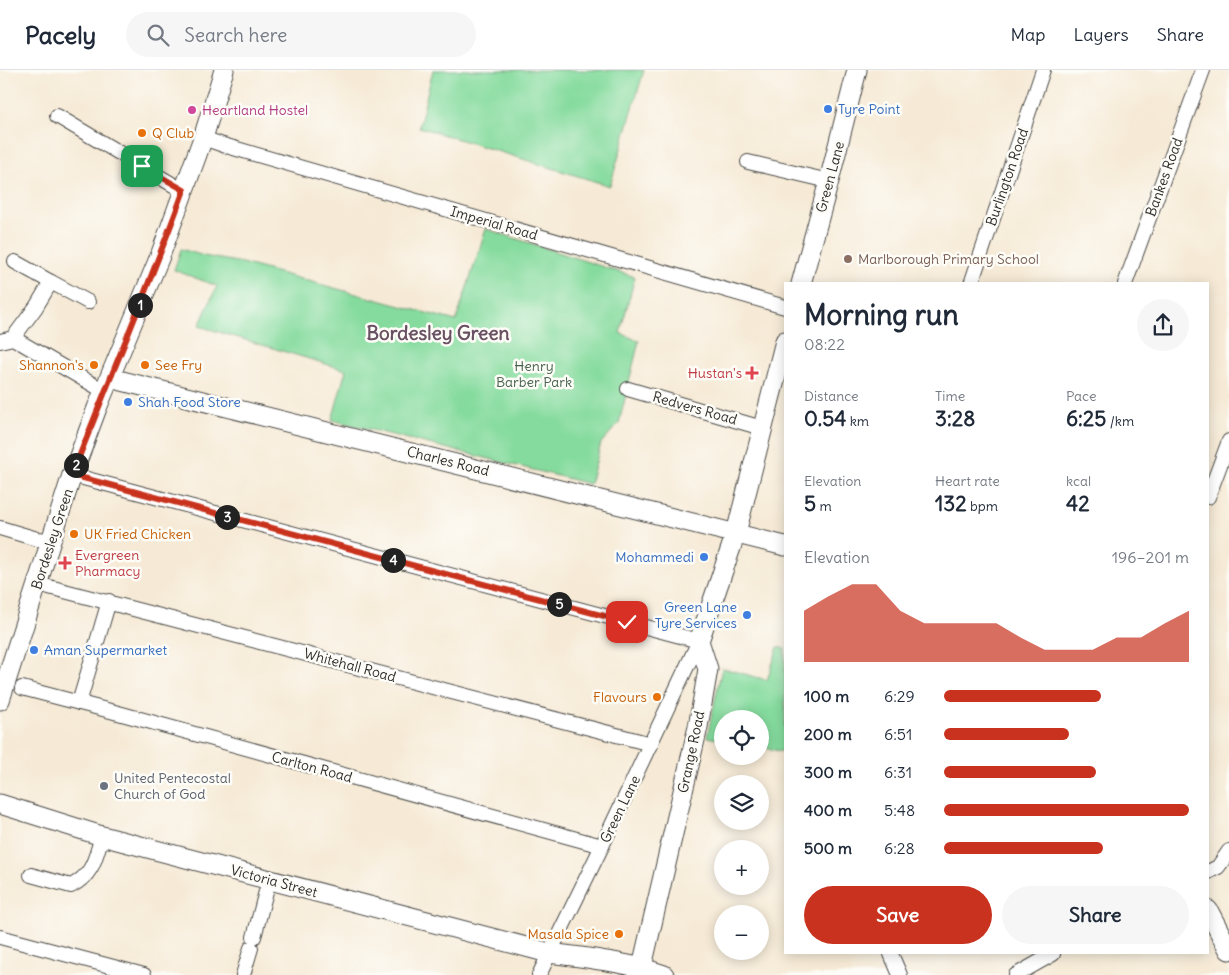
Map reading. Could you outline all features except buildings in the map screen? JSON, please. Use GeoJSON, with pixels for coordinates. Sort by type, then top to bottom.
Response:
{"type":"FeatureCollection","features":[{"type":"Feature","properties":{"kind":"street","name":"Bordesley Green"},"geometry":{"type":"LineString","coordinates":[[0,700],[72,475],[150,281],[203,138],[224,70]]}},
{"type":"Feature","properties":{"kind":"street","name":"Green Lane"},"geometry":{"type":"LineString","coordinates":[[802,282],[857,70]]}},
{"type":"Feature","properties":{"kind":"street","name":"Burlington Road"},"geometry":{"type":"LineString","coordinates":[[972,282],[1043,70]]}},
{"type":"Feature","properties":{"kind":"street","name":"Bankes Road"},"geometry":{"type":"LineString","coordinates":[[1126,282],[1203,70]]}},
{"type":"Feature","properties":{"kind":"street"},"geometry":{"type":"LineString","coordinates":[[57,116],[184,190]]}},
{"type":"Feature","properties":{"kind":"street","name":"Imperial Road"},"geometry":{"type":"LineString","coordinates":[[203,138],[784,307]]}},
{"type":"Feature","properties":{"kind":"street"},"geometry":{"type":"LineString","coordinates":[[748,162],[829,181]]}},
{"type":"Feature","properties":{"kind":"street"},"geometry":{"type":"LineString","coordinates":[[15,262],[88,302]]}},
{"type":"Feature","properties":{"kind":"street"},"geometry":{"type":"LineString","coordinates":[[51,282],[36,307],[6,339],[107,385]]}},
{"type":"Feature","properties":{"kind":"street"},"geometry":{"type":"LineString","coordinates":[[72,475],[699,641],[736,533],[784,347]]}},
{"type":"Feature","properties":{"kind":"street","name":"Charles Road"},"geometry":{"type":"LineString","coordinates":[[107,385],[784,546]]}},
{"type":"Feature","properties":{"kind":"street","name":"Redvers Road"},"geometry":{"type":"LineString","coordinates":[[628,389],[762,428]]}},
{"type":"Feature","properties":{"kind":"street"},"geometry":{"type":"LineString","coordinates":[[1209,495],[1229,441]]}},
{"type":"Feature","properties":{"kind":"street"},"geometry":{"type":"LineString","coordinates":[[0,528],[37,539],[50,540]]}},
{"type":"Feature","properties":{"kind":"street","name":"Whitehall Road"},"geometry":{"type":"LineString","coordinates":[[50,587],[651,744]]}},
{"type":"Feature","properties":{"kind":"street"},"geometry":{"type":"LineString","coordinates":[[79,703],[108,601]]}},
{"type":"Feature","properties":{"kind":"street","name":"Green Lane"},"geometry":{"type":"LineString","coordinates":[[539,975],[699,641]]}},
{"type":"Feature","properties":{"kind":"street","name":"Grange Road"},"geometry":{"type":"LineString","coordinates":[[641,971],[698,727],[708,670],[699,641]]}},
{"type":"Feature","properties":{"kind":"street","name":"Carlton Road"},"geometry":{"type":"LineString","coordinates":[[22,688],[602,846]]}},
{"type":"Feature","properties":{"kind":"street","name":"Victoria Street"},"geometry":{"type":"LineString","coordinates":[[0,804],[102,836],[548,953],[664,975]]}},
{"type":"Feature","properties":{"kind":"street"},"geometry":{"type":"LineString","coordinates":[[31,875],[71,886],[83,880],[92,866],[102,836]]}},
{"type":"Feature","properties":{"kind":"street"},"geometry":{"type":"LineString","coordinates":[[1209,872],[1218,867],[1229,852]]}},
{"type":"Feature","properties":{"kind":"street"},"geometry":{"type":"LineString","coordinates":[[243,975],[270,880]]}},
{"type":"Feature","properties":{"kind":"street"},"geometry":{"type":"LineString","coordinates":[[1209,912],[1229,950]]}},
{"type":"Feature","properties":{"kind":"street"},"geometry":{"type":"LineString","coordinates":[[0,937],[144,975]]}},
{"type":"Feature","properties":{"kind":"street"},"geometry":{"type":"LineString","coordinates":[[891,954],[900,975]]}},
{"type":"Feature","properties":{"kind":"street"},"geometry":{"type":"LineString","coordinates":[[1016,975],[1053,954]]}},
{"type":"Feature","properties":{"kind":"green space"},"geometry":{"type":"Polygon","coordinates":[[[433,70],[644,70],[610,186],[419,127],[433,70]]]}},
{"type":"Feature","properties":{"kind":"green space","name":"Henry Barber Park"},"geometry":{"type":"Polygon","coordinates":[[[486,229],[635,277],[620,333],[639,341],[619,423],[601,443],[590,484],[332,420],[346,370],[199,326],[217,286],[174,270],[181,249],[204,256],[242,263],[456,321],[486,229]]]}},
{"type":"Feature","properties":{"kind":"green space"},"geometry":{"type":"Polygon","coordinates":[[[778,647],[784,649],[784,752],[769,749],[769,710],[714,710],[714,738],[707,737],[722,668],[767,680],[778,647]]]}},
{"type":"Feature","properties":{"kind":"place","name":"Tyre Point"},"geometry":{"type":"Point","coordinates":[828,109]}},
{"type":"Feature","properties":{"kind":"place","name":"Heartland Hostel"},"geometry":{"type":"Point","coordinates":[192,110]}},
{"type":"Feature","properties":{"kind":"place","name":"Q Club"},"geometry":{"type":"Point","coordinates":[142,133]}},
{"type":"Feature","properties":{"kind":"place","name":"Marlborough Primary School"},"geometry":{"type":"Point","coordinates":[848,259]}},
{"type":"Feature","properties":{"kind":"place","name":"Shannon's"},"geometry":{"type":"Point","coordinates":[94,365]}},
{"type":"Feature","properties":{"kind":"place","name":"See Fry"},"geometry":{"type":"Point","coordinates":[145,365]}},
{"type":"Feature","properties":{"kind":"place","name":"Hustan's"},"geometry":{"type":"Point","coordinates":[752,373]}},
{"type":"Feature","properties":{"kind":"place","name":"Shah Food Store"},"geometry":{"type":"Point","coordinates":[128,402]}},
{"type":"Feature","properties":{"kind":"place","name":"UK Fried Chicken"},"geometry":{"type":"Point","coordinates":[74,534]}},
{"type":"Feature","properties":{"kind":"place","name":"Mohammedi"},"geometry":{"type":"Point","coordinates":[704,557]}},
{"type":"Feature","properties":{"kind":"place","name":"Evergreen Pharmacy"},"geometry":{"type":"Point","coordinates":[65,563]}},
{"type":"Feature","properties":{"kind":"place","name":"Green Lane Tyre Services"},"geometry":{"type":"Point","coordinates":[747,615]}},
{"type":"Feature","properties":{"kind":"place","name":"Aman Supermarket"},"geometry":{"type":"Point","coordinates":[34,650]}},
{"type":"Feature","properties":{"kind":"place","name":"Flavours"},"geometry":{"type":"Point","coordinates":[657,697]}},
{"type":"Feature","properties":{"kind":"place","name":"United Pentecostal Church of God"},"geometry":{"type":"Point","coordinates":[104,786]}},
{"type":"Feature","properties":{"kind":"place","name":"Masala Spice"},"geometry":{"type":"Point","coordinates":[619,934]}},
{"type":"Feature","properties":{"kind":"district","name":"Bordesley Green"},"geometry":{"type":"Point","coordinates":[438,333]}},
{"type":"Feature","properties":{"kind":"route"},"geometry":{"type":"LineString","coordinates":[[142,166],[184,190],[150,281],[104,391],[72,475],[627,622]]}}]}
